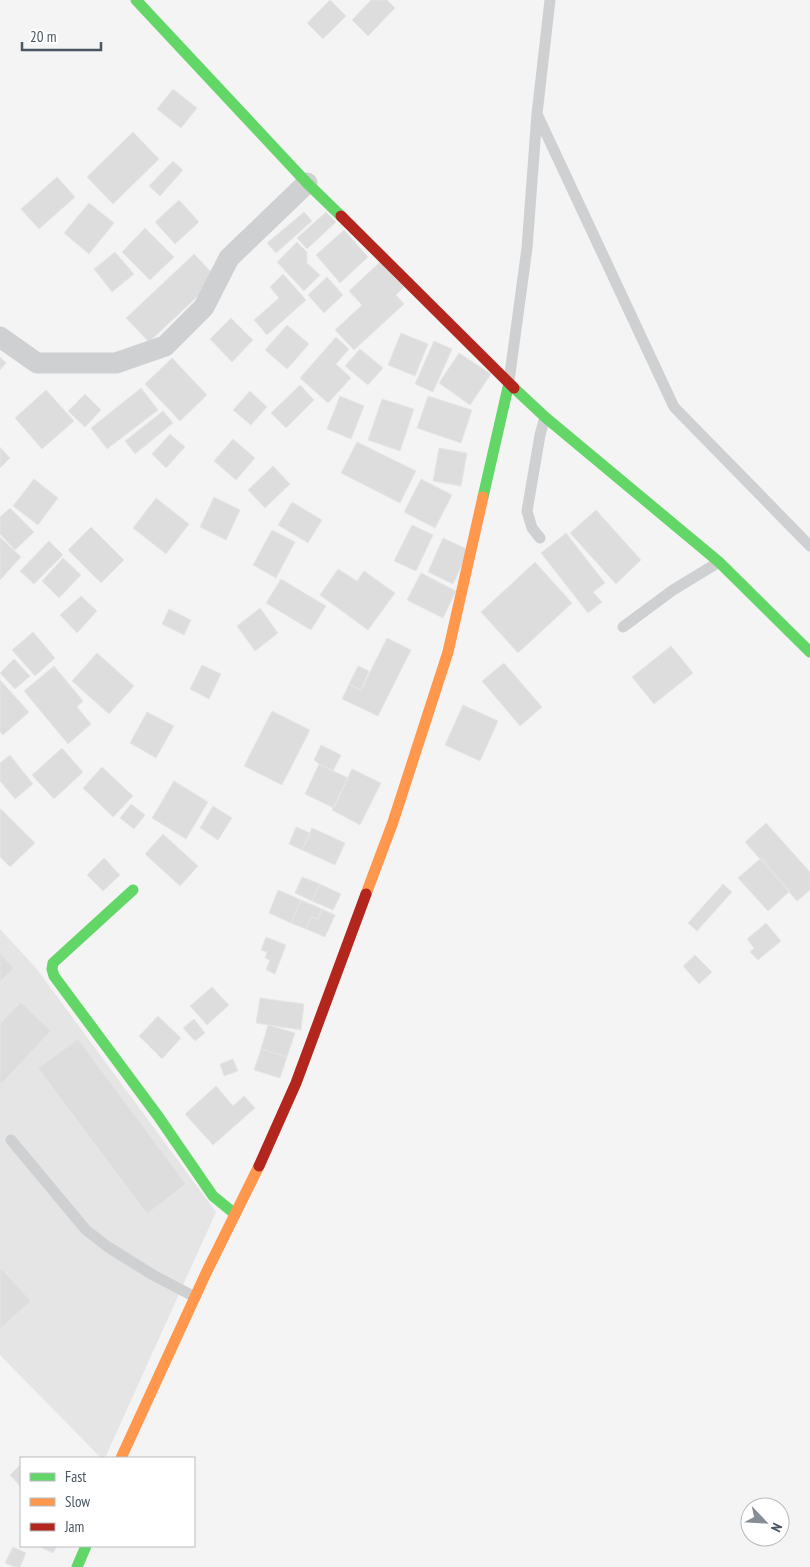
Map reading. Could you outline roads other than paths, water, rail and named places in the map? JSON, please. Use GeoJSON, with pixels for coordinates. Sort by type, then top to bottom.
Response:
{"type":"FeatureCollection","features":[{"type":"Feature","properties":{"kind":"street"},"geometry":{"type":"LineString","coordinates":[[136,0],[307,183],[509,383],[546,417],[719,562],[810,652]]}},
{"type":"Feature","properties":{"kind":"street"},"geometry":{"type":"LineString","coordinates":[[0,337],[37,363],[116,363],[165,346],[204,307],[229,258],[307,183]]}},
{"type":"Feature","properties":{"kind":"street"},"geometry":{"type":"LineString","coordinates":[[121,1457],[195,1297],[266,1152],[296,1083],[393,822],[448,652],[509,383]]}},
{"type":"Feature","properties":{"kind":"street"},"geometry":{"type":"LineString","coordinates":[[133,890],[53,963],[54,976],[108,1048],[213,1196],[235,1214]]}},
{"type":"Feature","properties":{"kind":"street"},"geometry":{"type":"LineString","coordinates":[[77,1567],[86,1547]]}},
{"type":"Feature","properties":{"kind":"lane"},"geometry":{"type":"LineString","coordinates":[[509,383],[527,248],[537,114],[550,0]]}},
{"type":"Feature","properties":{"kind":"lane"},"geometry":{"type":"LineString","coordinates":[[537,114],[674,407],[810,546]]}},
{"type":"Feature","properties":{"kind":"lane"},"geometry":{"type":"LineString","coordinates":[[540,538],[532,528],[527,511],[540,435],[546,417]]}},
{"type":"Feature","properties":{"kind":"lane"},"geometry":{"type":"LineString","coordinates":[[623,627],[673,590],[719,562]]}},
{"type":"Feature","properties":{"kind":"lane"},"geometry":{"type":"LineString","coordinates":[[10,1140],[86,1230],[108,1247],[153,1275],[195,1297]]}}]}
